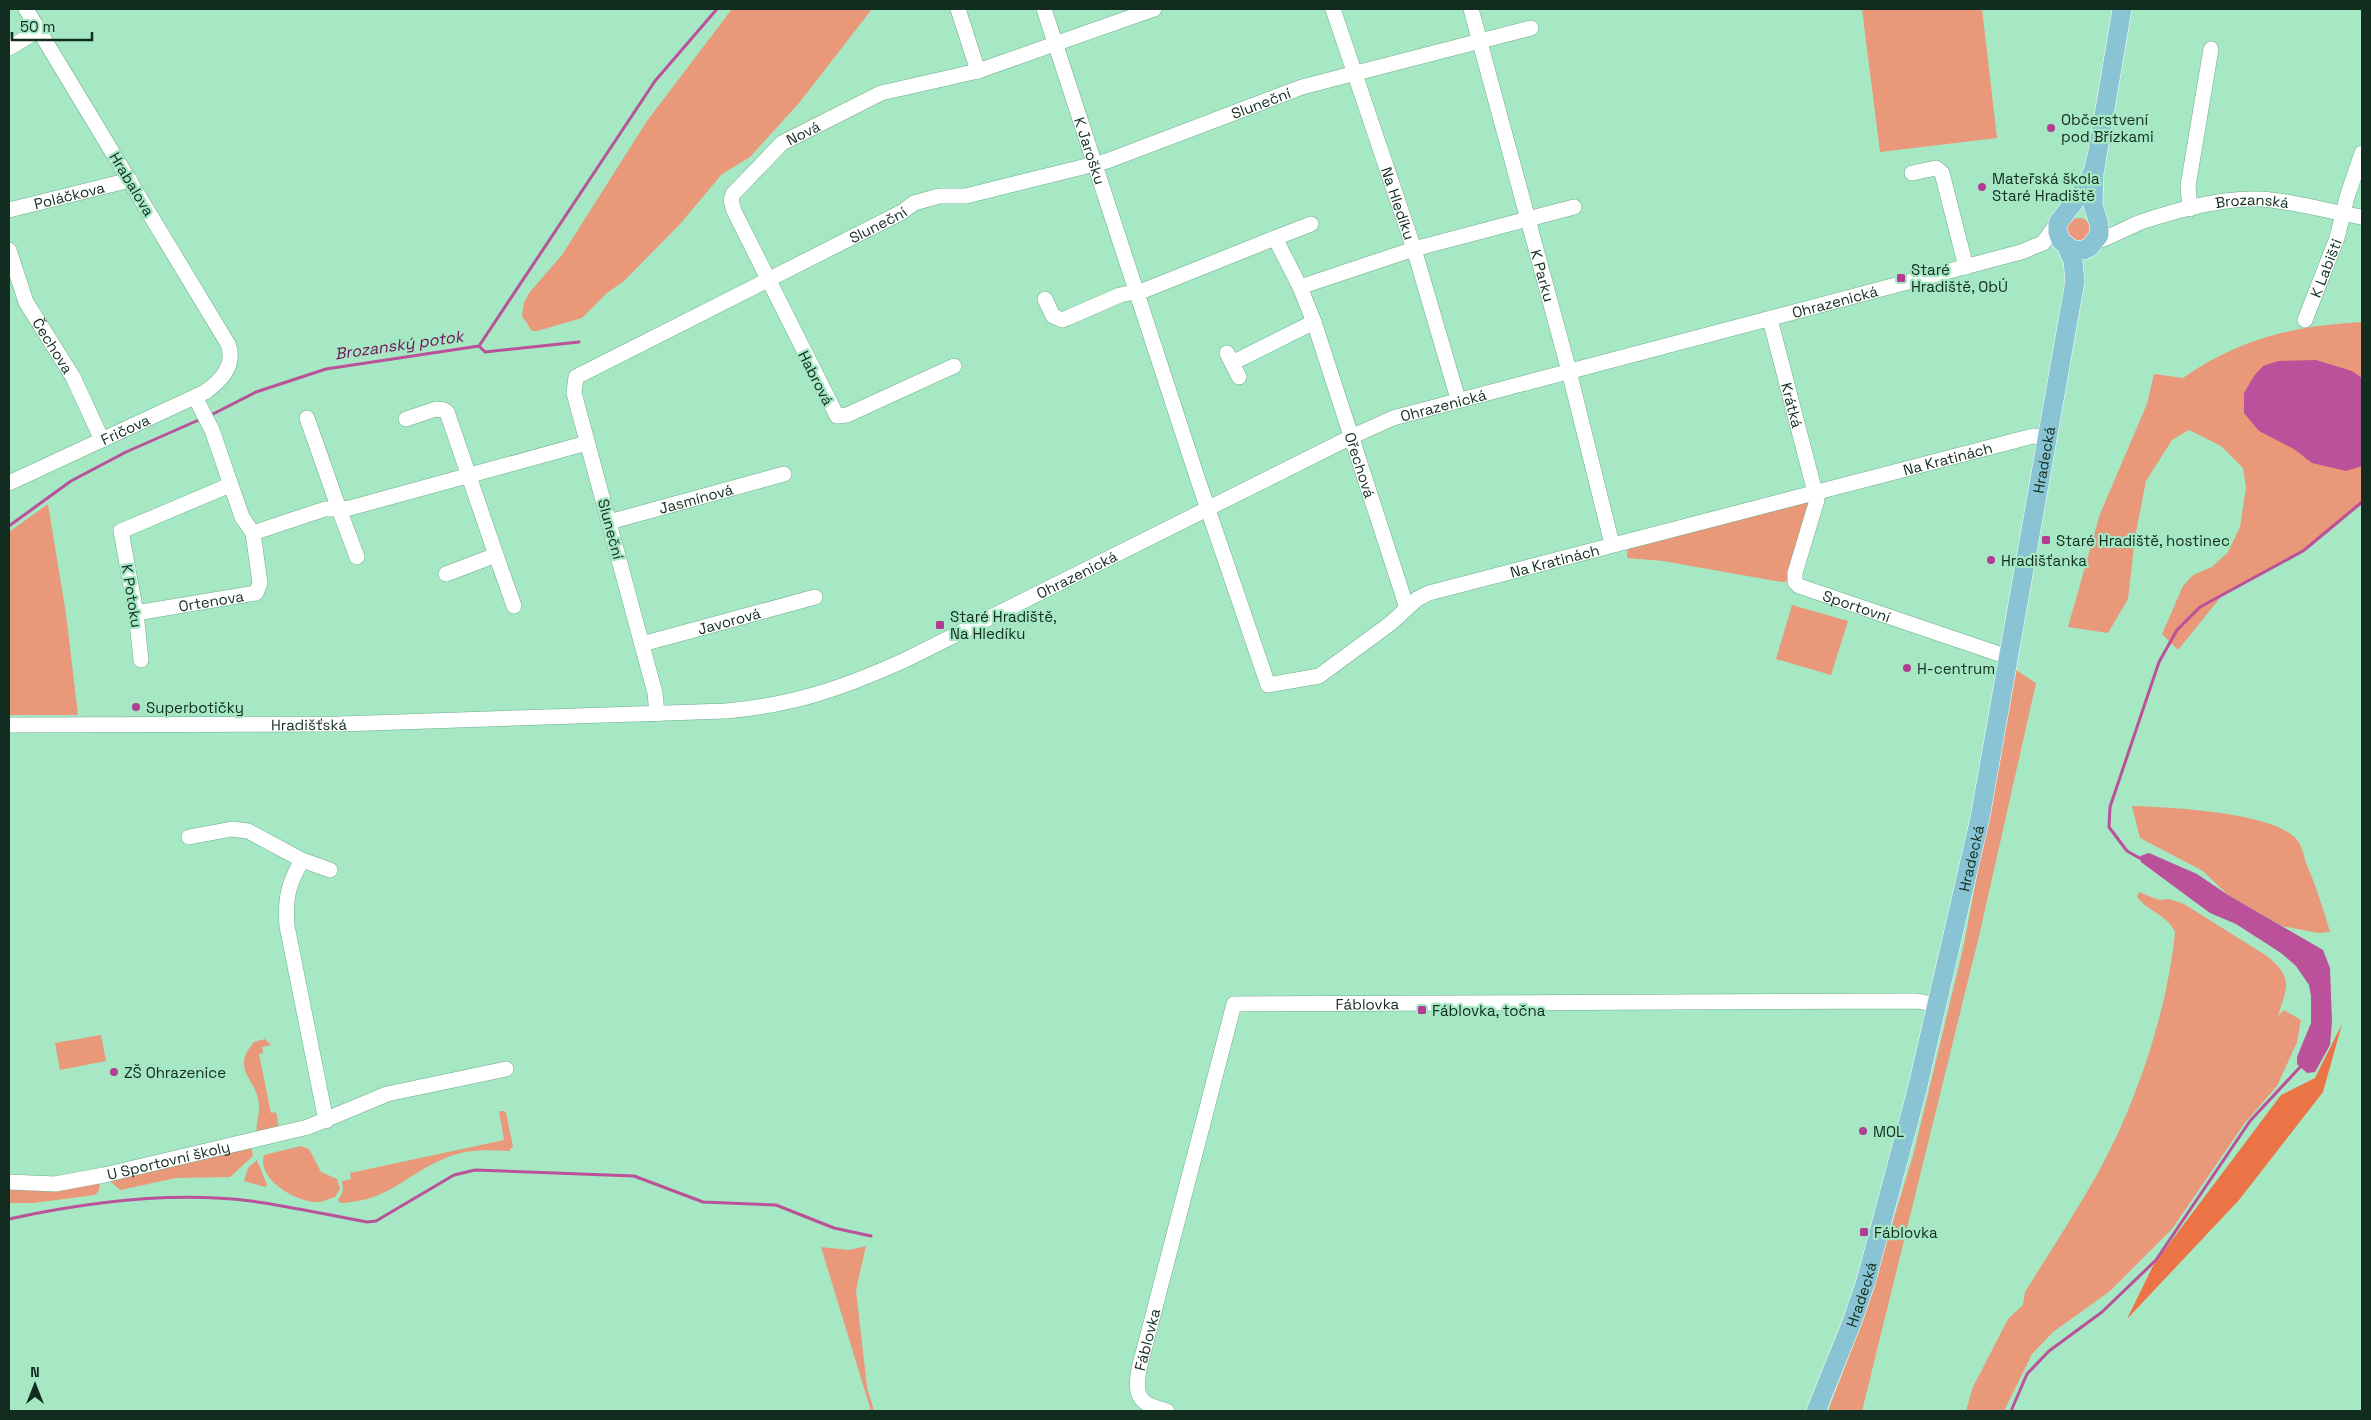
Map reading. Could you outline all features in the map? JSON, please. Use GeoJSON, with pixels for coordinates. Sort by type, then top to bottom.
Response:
{"type":"FeatureCollection","features":[{"type":"Feature","properties":{"kind":"main road"},"geometry":{"type":"LineString","coordinates":[[2097,155],[2093,205],[2099,232],[2093,244],[2080,250],[2065,245],[2058,232],[2061,217],[2086,186],[2093,171],[2122,9]]}},
{"type":"Feature","properties":{"kind":"main road"},"geometry":{"type":"LineString","coordinates":[[2061,217],[2078,208],[2090,212],[2097,219]]}},
{"type":"Feature","properties":{"kind":"main road","name":"Hradecká"},"geometry":{"type":"LineString","coordinates":[[1816,1411],[1852,1322],[1866,1281],[1938,1005],[1980,818],[2073,292],[2080,265],[2093,244]]}},
{"type":"Feature","properties":{"kind":"main road","name":"Hradecká"},"geometry":{"type":"LineString","coordinates":[[2065,245],[2074,265],[2073,292]]}},
{"type":"Feature","properties":{"kind":"street","name":"Hrabalova"},"geometry":{"type":"LineString","coordinates":[[26,9],[228,344],[231,352],[230,362]]}},
{"type":"Feature","properties":{"kind":"street"},"geometry":{"type":"LineString","coordinates":[[958,9],[978,71]]}},
{"type":"Feature","properties":{"kind":"street","name":"K Jarošku"},"geometry":{"type":"LineString","coordinates":[[1044,9],[1208,508]]}},
{"type":"Feature","properties":{"kind":"street","name":"Nová"},"geometry":{"type":"LineString","coordinates":[[767,279],[734,211],[731,200],[737,189],[776,149],[794,135],[881,93],[978,71],[1154,9]]}},
{"type":"Feature","properties":{"kind":"street","name":"Na Hledíku"},"geometry":{"type":"LineString","coordinates":[[1333,9],[1353,73],[1414,249],[1458,399]]}},
{"type":"Feature","properties":{"kind":"street","name":"K Parku"},"geometry":{"type":"LineString","coordinates":[[1471,9],[1569,371],[1612,544]]}},
{"type":"Feature","properties":{"kind":"street","name":"Sluneční"},"geometry":{"type":"LineString","coordinates":[[657,714],[655,695],[642,644],[574,393],[576,377],[902,212],[919,201],[944,196],[966,196],[1095,164],[1302,87],[1531,28]]}},
{"type":"Feature","properties":{"kind":"street"},"geometry":{"type":"LineString","coordinates":[[9,48],[39,30]]}},
{"type":"Feature","properties":{"kind":"street"},"geometry":{"type":"LineString","coordinates":[[2190,209],[2188,186],[2211,49]]}},
{"type":"Feature","properties":{"kind":"street","name":"K Labišti"},"geometry":{"type":"LineString","coordinates":[[2305,320],[2337,238],[2362,153]]}},
{"type":"Feature","properties":{"kind":"street"},"geometry":{"type":"LineString","coordinates":[[1912,173],[1936,168],[1940,170],[1966,267]]}},
{"type":"Feature","properties":{"kind":"street","name":"Poláčkova"},"geometry":{"type":"LineString","coordinates":[[9,210],[130,180]]}},
{"type":"Feature","properties":{"kind":"street","name":"Brozanská"},"geometry":{"type":"LineString","coordinates":[[2097,219],[2115,226],[2141,222],[2227,201],[2258,199],[2362,217]]}},
{"type":"Feature","properties":{"kind":"street"},"geometry":{"type":"LineString","coordinates":[[1300,287],[1414,249],[1574,207]]}},
{"type":"Feature","properties":{"kind":"street","name":"Ohrazenická"},"geometry":{"type":"LineString","coordinates":[[2021,252],[2043,243],[2053,232],[2061,217]]}},
{"type":"Feature","properties":{"kind":"street","name":"Brozanská"},"geometry":{"type":"LineString","coordinates":[[2093,244],[2141,222]]}},
{"type":"Feature","properties":{"kind":"street"},"geometry":{"type":"LineString","coordinates":[[1045,299],[1053,316],[1062,320],[1120,295],[1136,292],[1178,277],[1311,224]]}},
{"type":"Feature","properties":{"kind":"street","name":"Ořechová"},"geometry":{"type":"LineString","coordinates":[[1275,238],[1300,287],[1314,322],[1355,435],[1412,603]]}},
{"type":"Feature","properties":{"kind":"street","name":"Ohrazenická"},"geometry":{"type":"LineString","coordinates":[[657,714],[726,711],[780,705],[842,686],[905,660],[1355,435],[1410,412],[2021,252],[2065,245]]}},
{"type":"Feature","properties":{"kind":"street","name":"Čechova"},"geometry":{"type":"LineString","coordinates":[[9,250],[26,302],[73,378],[102,440]]}},
{"type":"Feature","properties":{"kind":"street","name":"Habrová"},"geometry":{"type":"LineString","coordinates":[[767,279],[837,416],[847,415],[954,366]]}},
{"type":"Feature","properties":{"kind":"street","name":"Krátká"},"geometry":{"type":"LineString","coordinates":[[1770,319],[1816,491]]}},
{"type":"Feature","properties":{"kind":"street"},"geometry":{"type":"LineString","coordinates":[[1232,364],[1314,322]]}},
{"type":"Feature","properties":{"kind":"street","name":"Fričova"},"geometry":{"type":"LineString","coordinates":[[9,483],[102,440],[198,404],[218,382],[230,362]]}},
{"type":"Feature","properties":{"kind":"street","name":"Ortenova"},"geometry":{"type":"LineString","coordinates":[[136,613],[256,593],[260,583],[253,533],[242,517],[212,430],[198,404]]}},
{"type":"Feature","properties":{"kind":"street"},"geometry":{"type":"LineString","coordinates":[[406,419],[436,410],[444,410],[449,416],[514,606]]}},
{"type":"Feature","properties":{"kind":"street"},"geometry":{"type":"LineString","coordinates":[[307,418],[357,557]]}},
{"type":"Feature","properties":{"kind":"street","name":"Na Kratinách"},"geometry":{"type":"LineString","coordinates":[[1208,508],[1268,685],[1319,676],[1390,623],[1412,603],[1429,593],[2032,436],[2047,437]]}},
{"type":"Feature","properties":{"kind":"street"},"geometry":{"type":"LineString","coordinates":[[253,533],[325,509],[339,509],[588,443]]}},
{"type":"Feature","properties":{"kind":"street","name":"Jasmínová"},"geometry":{"type":"LineString","coordinates":[[609,522],[784,474]]}},
{"type":"Feature","properties":{"kind":"street","name":"K Potoku"},"geometry":{"type":"LineString","coordinates":[[141,660],[136,613],[121,531],[230,485]]}},
{"type":"Feature","properties":{"kind":"street","name":"Sportovní"},"geometry":{"type":"LineString","coordinates":[[1816,491],[1817,507],[1795,573],[1796,584],[2008,657]]}},
{"type":"Feature","properties":{"kind":"street"},"geometry":{"type":"LineString","coordinates":[[446,574],[496,555]]}},
{"type":"Feature","properties":{"kind":"street","name":"Javorová"},"geometry":{"type":"LineString","coordinates":[[642,644],[815,597]]}},
{"type":"Feature","properties":{"kind":"street","name":"Hradišťská"},"geometry":{"type":"LineString","coordinates":[[9,725],[340,724],[657,714]]}},
{"type":"Feature","properties":{"kind":"street"},"geometry":{"type":"LineString","coordinates":[[189,837],[240,829],[248,831],[302,860],[330,870]]}},
{"type":"Feature","properties":{"kind":"street"},"geometry":{"type":"LineString","coordinates":[[302,860],[287,887],[286,926],[326,1121]]}},
{"type":"Feature","properties":{"kind":"street","name":"Fáblovka"},"geometry":{"type":"LineString","coordinates":[[1167,1411],[1152,1407],[1140,1399],[1137,1387],[1138,1369],[1234,1004],[1917,1002],[1938,1005]]}},
{"type":"Feature","properties":{"kind":"street","name":"U Sportovní školy"},"geometry":{"type":"LineString","coordinates":[[9,1182],[39,1184],[69,1182],[299,1129],[326,1121],[387,1094],[506,1069]]}},
{"type":"Feature","properties":{"kind":"shaded area"},"geometry":{"type":"Polygon","coordinates":[[[732,9],[872,9],[799,103],[750,157],[722,174],[680,224],[624,281],[607,293],[582,318],[532,331],[522,316],[524,303],[529,293],[562,255],[647,121],[732,9]]]}},
{"type":"Feature","properties":{"kind":"shaded area"},"geometry":{"type":"Polygon","coordinates":[[[1862,9],[1982,9],[1997,138],[1880,152],[1862,9]]]}},
{"type":"Feature","properties":{"kind":"shaded area"},"geometry":{"type":"Polygon","coordinates":[[[2079,218],[2088,221],[2091,230],[2088,239],[2079,242],[2070,239],[2067,230],[2070,221],[2079,218]]]}},
{"type":"Feature","properties":{"kind":"shaded area"},"geometry":{"type":"Polygon","coordinates":[[[2362,322],[2362,504],[2314,544],[2224,593],[2178,650],[2162,634],[2183,586],[2193,575],[2212,567],[2228,552],[2240,527],[2246,487],[2243,468],[2221,446],[2189,430],[2172,440],[2146,481],[2135,537],[2128,599],[2108,633],[2068,627],[2100,514],[2147,404],[2154,374],[2183,378],[2225,353],[2268,336],[2313,327],[2362,322]]]}},
{"type":"Feature","properties":{"kind":"shaded area"},"geometry":{"type":"Polygon","coordinates":[[[2316,360],[2352,371],[2362,378],[2362,466],[2346,471],[2312,463],[2294,449],[2259,431],[2244,413],[2244,393],[2254,376],[2263,366],[2278,361],[2316,360]]]}},
{"type":"Feature","properties":{"kind":"shaded area"},"geometry":{"type":"Polygon","coordinates":[[[1811,498],[1788,581],[1782,582],[1663,561],[1627,558],[1628,546],[1811,498]]]}},
{"type":"Feature","properties":{"kind":"shaded area"},"geometry":{"type":"Polygon","coordinates":[[[48,504],[66,614],[78,715],[9,715],[9,532],[48,504]]]}},
{"type":"Feature","properties":{"kind":"shaded area"},"geometry":{"type":"Polygon","coordinates":[[[1792,605],[1848,621],[1831,675],[1776,659],[1792,605]]]}},
{"type":"Feature","properties":{"kind":"shaded area"},"geometry":{"type":"Polygon","coordinates":[[[2016,670],[2036,683],[1980,932],[1862,1411],[1828,1411],[1862,1322],[1913,1156],[1963,949],[2016,670]]]}},
{"type":"Feature","properties":{"kind":"shaded area"},"geometry":{"type":"Polygon","coordinates":[[[2132,806],[2194,810],[2246,817],[2287,831],[2301,846],[2330,932],[2318,933],[2282,926],[2228,895],[2203,871],[2140,838],[2132,806]]]}},
{"type":"Feature","properties":{"kind":"shaded area"},"geometry":{"type":"Polygon","coordinates":[[[2149,853],[2197,874],[2228,895],[2323,950],[2330,968],[2332,1022],[2330,1045],[2315,1072],[2307,1073],[2297,1064],[2297,1057],[2311,1023],[2311,996],[2309,985],[2296,966],[2281,953],[2236,924],[2210,913],[2141,862],[2140,856],[2149,853]]]}},
{"type":"Feature","properties":{"kind":"shaded area"},"geometry":{"type":"Polygon","coordinates":[[[2139,892],[2159,900],[2169,899],[2184,904],[2267,956],[2276,964],[2285,977],[2286,983],[2286,990],[2278,1016],[2284,1010],[2301,1020],[2297,1042],[2277,1086],[2244,1124],[2172,1229],[2110,1291],[2053,1332],[2032,1354],[2004,1411],[1966,1411],[1973,1387],[2008,1319],[2023,1305],[2025,1292],[2081,1202],[2113,1145],[2126,1116],[2148,1055],[2158,1024],[2171,962],[2175,932],[2168,921],[2141,902],[2137,897],[2139,892]]]}},
{"type":"Feature","properties":{"kind":"shaded area"},"geometry":{"type":"Polygon","coordinates":[[[2342,1024],[2323,1092],[2239,1200],[2127,1319],[2154,1264],[2281,1095],[2315,1078],[2342,1024]]]}},
{"type":"Feature","properties":{"kind":"shaded area"},"geometry":{"type":"Polygon","coordinates":[[[101,1035],[106,1061],[60,1070],[55,1043],[101,1035]]]}},
{"type":"Feature","properties":{"kind":"shaded area"},"geometry":{"type":"Polygon","coordinates":[[[265,1039],[271,1045],[262,1047],[263,1053],[259,1054],[271,1113],[276,1112],[279,1128],[257,1132],[259,1109],[257,1096],[244,1068],[244,1060],[254,1042],[265,1039]]]}},
{"type":"Feature","properties":{"kind":"shaded area"},"geometry":{"type":"Polygon","coordinates":[[[499,1111],[506,1113],[513,1146],[509,1151],[493,1150],[456,1154],[433,1163],[386,1192],[358,1201],[340,1203],[338,1200],[343,1191],[342,1181],[351,1179],[350,1173],[504,1140],[499,1111]]]}},
{"type":"Feature","properties":{"kind":"shaded area"},"geometry":{"type":"Polygon","coordinates":[[[251,1144],[253,1156],[230,1177],[176,1178],[120,1190],[110,1181],[251,1144]]]}},
{"type":"Feature","properties":{"kind":"shaded area"},"geometry":{"type":"Polygon","coordinates":[[[301,1146],[309,1149],[321,1172],[337,1179],[340,1189],[335,1197],[320,1202],[301,1199],[281,1189],[266,1173],[263,1164],[264,1155],[301,1146]]]}},
{"type":"Feature","properties":{"kind":"shaded area"},"geometry":{"type":"Polygon","coordinates":[[[257,1160],[267,1185],[265,1187],[244,1181],[248,1168],[257,1160]]]}},
{"type":"Feature","properties":{"kind":"shaded area"},"geometry":{"type":"Polygon","coordinates":[[[100,1181],[99,1190],[95,1195],[33,1203],[9,1203],[9,1188],[100,1181]]]}},
{"type":"Feature","properties":{"kind":"shaded area"},"geometry":{"type":"Polygon","coordinates":[[[866,1246],[856,1290],[867,1387],[874,1411],[871,1411],[821,1247],[849,1250],[866,1246]]]}},
{"type":"Feature","properties":{"kind":"waterway","name":"Brozanský potok"},"geometry":{"type":"LineString","coordinates":[[209,416],[256,392],[326,369],[479,346],[655,81],[717,9]]}},
{"type":"Feature","properties":{"kind":"waterway"},"geometry":{"type":"LineString","coordinates":[[479,346],[485,352],[579,342]]}},
{"type":"Feature","properties":{"kind":"waterway","name":"Brozanský potok"},"geometry":{"type":"LineString","coordinates":[[9,526],[71,481],[126,452],[201,419]]}},
{"type":"Feature","properties":{"kind":"waterway"},"geometry":{"type":"LineString","coordinates":[[2143,860],[2127,851],[2109,827],[2110,807],[2159,662],[2177,630],[2200,607],[2303,551],[2362,502]]}},
{"type":"Feature","properties":{"kind":"waterway"},"geometry":{"type":"LineString","coordinates":[[2011,1411],[2027,1374],[2049,1351],[2102,1312],[2156,1260],[2250,1121],[2302,1065]]}},
{"type":"Feature","properties":{"kind":"waterway"},"geometry":{"type":"LineString","coordinates":[[9,1219],[99,1203],[190,1197],[251,1201],[367,1222],[376,1221],[454,1175],[475,1170],[634,1176],[703,1202],[776,1205],[834,1228],[871,1236]]}},
{"type":"Feature","properties":{"kind":"place","name":"Občerstvení pod Břízkami"},"geometry":{"type":"Point","coordinates":[2051,128]}},
{"type":"Feature","properties":{"kind":"place","name":"Mateřská škola Staré Hradiště"},"geometry":{"type":"Point","coordinates":[1982,187]}},
{"type":"Feature","properties":{"kind":"place","name":"Staré Hradiště, ObÚ"},"geometry":{"type":"Point","coordinates":[1901,278]}},
{"type":"Feature","properties":{"kind":"place","name":"Staré Hradiště, hostinec"},"geometry":{"type":"Point","coordinates":[2046,540]}},
{"type":"Feature","properties":{"kind":"place","name":"Hradišťanka"},"geometry":{"type":"Point","coordinates":[1991,560]}},
{"type":"Feature","properties":{"kind":"place","name":"Staré Hradiště, Na Hledíku"},"geometry":{"type":"Point","coordinates":[940,625]}},
{"type":"Feature","properties":{"kind":"place","name":"H-centrum"},"geometry":{"type":"Point","coordinates":[1907,668]}},
{"type":"Feature","properties":{"kind":"place","name":"Superbotičky"},"geometry":{"type":"Point","coordinates":[136,707]}},
{"type":"Feature","properties":{"kind":"place","name":"Fáblovka, točna"},"geometry":{"type":"Point","coordinates":[1422,1010]}},
{"type":"Feature","properties":{"kind":"place","name":"ZŠ Ohrazenice"},"geometry":{"type":"Point","coordinates":[114,1072]}},
{"type":"Feature","properties":{"kind":"place","name":"MOL"},"geometry":{"type":"Point","coordinates":[1863,1131]}},
{"type":"Feature","properties":{"kind":"place","name":"Fáblovka"},"geometry":{"type":"Point","coordinates":[1864,1232]}}]}
